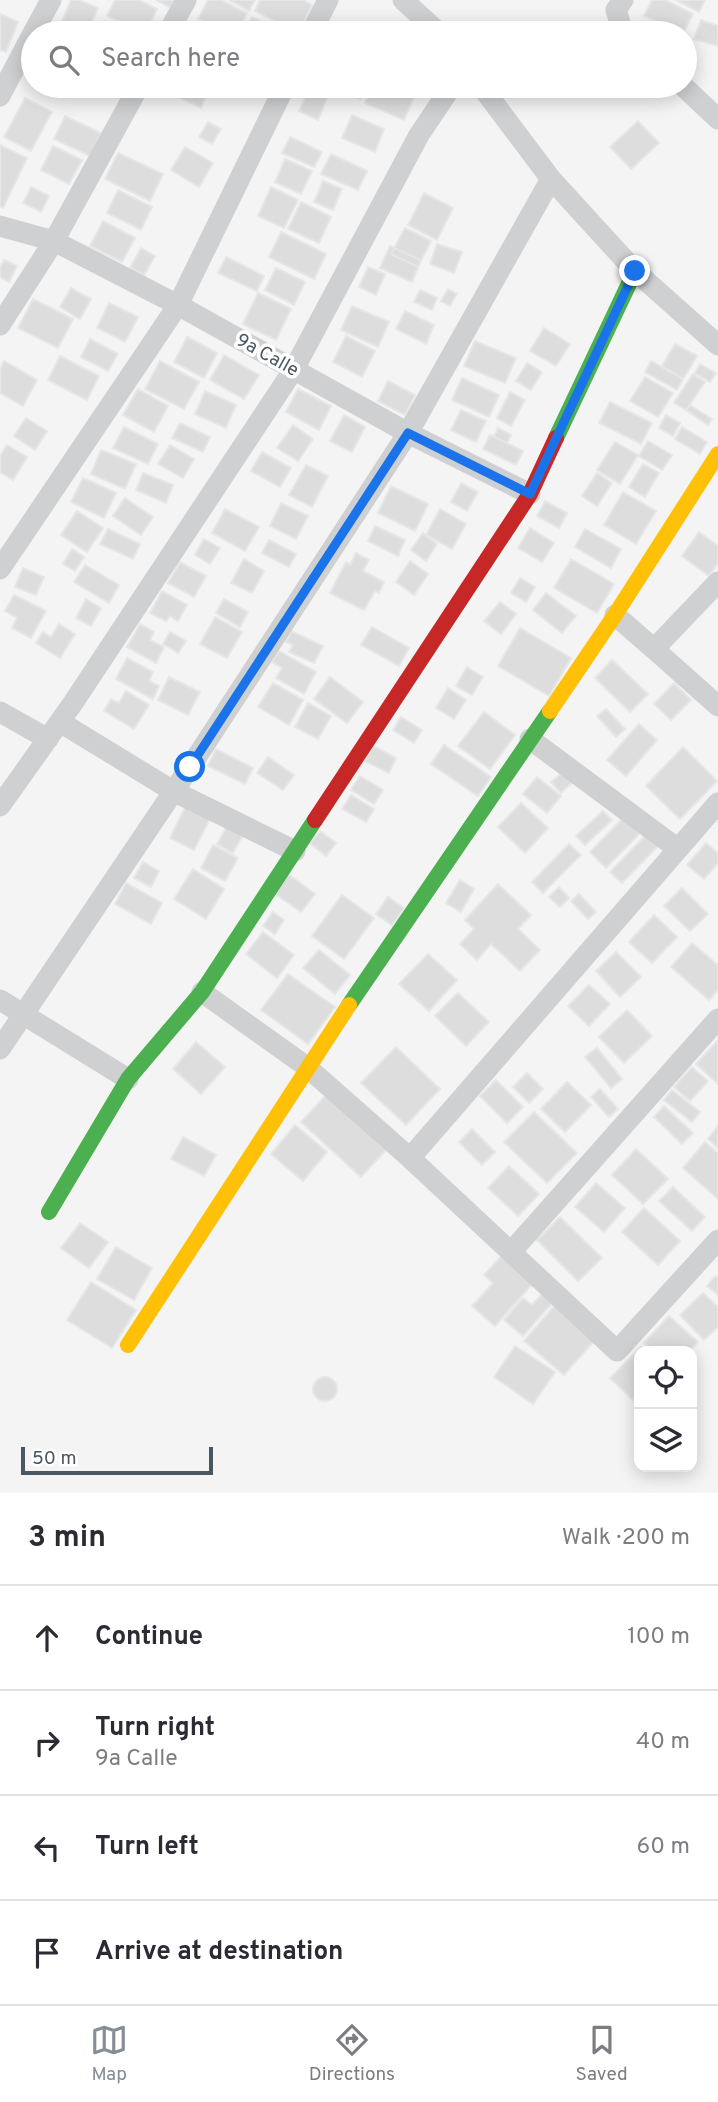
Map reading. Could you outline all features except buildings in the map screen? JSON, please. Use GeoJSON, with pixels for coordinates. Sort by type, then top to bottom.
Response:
{"type":"FeatureCollection","features":[{"type":"Feature","properties":{"kind":"street"},"geometry":{"type":"LineString","coordinates":[[40,21],[51,0]]}},
{"type":"Feature","properties":{"kind":"street"},"geometry":{"type":"LineString","coordinates":[[174,21],[186,0]]}},
{"type":"Feature","properties":{"kind":"street"},"geometry":{"type":"LineString","coordinates":[[317,21],[328,0]]}},
{"type":"Feature","properties":{"kind":"street"},"geometry":{"type":"LineString","coordinates":[[403,0],[426,21]]}},
{"type":"Feature","properties":{"kind":"street"},"geometry":{"type":"LineString","coordinates":[[613,3],[619,21]]}},
{"type":"Feature","properties":{"kind":"street"},"geometry":{"type":"LineString","coordinates":[[0,96],[21,56]]}},
{"type":"Feature","properties":{"kind":"street"},"geometry":{"type":"LineString","coordinates":[[697,97],[716,113]]}},
{"type":"Feature","properties":{"kind":"street"},"geometry":{"type":"LineString","coordinates":[[0,325],[54,241],[132,98]]}},
{"type":"Feature","properties":{"kind":"street"},"geometry":{"type":"LineString","coordinates":[[0,569],[178,304],[279,98]]}},
{"type":"Feature","properties":{"kind":"street"},"geometry":{"type":"LineString","coordinates":[[0,806],[60,722],[294,369],[419,135],[444,98]]}},
{"type":"Feature","properties":{"kind":"street"},"geometry":{"type":"LineString","coordinates":[[490,98],[551,178],[635,271],[718,345]]}},
{"type":"Feature","properties":{"kind":"street"},"geometry":{"type":"LineString","coordinates":[[0,1049],[408,433],[551,178]]}},
{"type":"Feature","properties":{"kind":"street","name":"9a Calle"},"geometry":{"type":"LineString","coordinates":[[0,226],[54,241],[178,304],[408,433],[530,494]]}},
{"type":"Feature","properties":{"kind":"street"},"geometry":{"type":"LineString","coordinates":[[49,1212],[128,1079],[202,992],[530,494],[635,271]]}},
{"type":"Feature","properties":{"kind":"street"},"geometry":{"type":"LineString","coordinates":[[128,1345],[307,1067],[615,615],[718,454]]}},
{"type":"Feature","properties":{"kind":"street"},"geometry":{"type":"LineString","coordinates":[[654,649],[718,582]]}},
{"type":"Feature","properties":{"kind":"street"},"geometry":{"type":"LineString","coordinates":[[615,615],[718,706]]}},
{"type":"Feature","properties":{"kind":"street"},"geometry":{"type":"LineString","coordinates":[[0,712],[48,739]]}},
{"type":"Feature","properties":{"kind":"street"},"geometry":{"type":"LineString","coordinates":[[60,722],[173,791],[295,851]]}},
{"type":"Feature","properties":{"kind":"street"},"geometry":{"type":"LineString","coordinates":[[530,738],[678,849]]}},
{"type":"Feature","properties":{"kind":"street"},"geometry":{"type":"LineString","coordinates":[[410,1158],[718,803]]}},
{"type":"Feature","properties":{"kind":"street"},"geometry":{"type":"LineString","coordinates":[[202,992],[307,1067],[410,1158],[617,1351],[718,1240]]}},
{"type":"Feature","properties":{"kind":"street"},"geometry":{"type":"LineString","coordinates":[[0,1000],[128,1079]]}},
{"type":"Feature","properties":{"kind":"street"},"geometry":{"type":"LineString","coordinates":[[511,1252],[718,1019]]}},
{"type":"Feature","properties":{"kind":"traffic: fast"},"geometry":{"type":"LineString","coordinates":[[556,438],[635,271]]}},
{"type":"Feature","properties":{"kind":"traffic: fast"},"geometry":{"type":"LineString","coordinates":[[349,1005],[550,711]]}},
{"type":"Feature","properties":{"kind":"traffic: fast"},"geometry":{"type":"LineString","coordinates":[[49,1212],[128,1079],[202,992],[315,820]]}},
{"type":"Feature","properties":{"kind":"traffic: slow"},"geometry":{"type":"LineString","coordinates":[[550,711],[718,454]]}},
{"type":"Feature","properties":{"kind":"traffic: slow"},"geometry":{"type":"LineString","coordinates":[[128,1345],[349,1005]]}},
{"type":"Feature","properties":{"kind":"traffic: jam"},"geometry":{"type":"LineString","coordinates":[[315,820],[530,494],[556,438]]}},
{"type":"Feature","properties":{"kind":"route"},"geometry":{"type":"LineString","coordinates":[[190,767],[408,433],[530,494],[635,271]]}}]}
